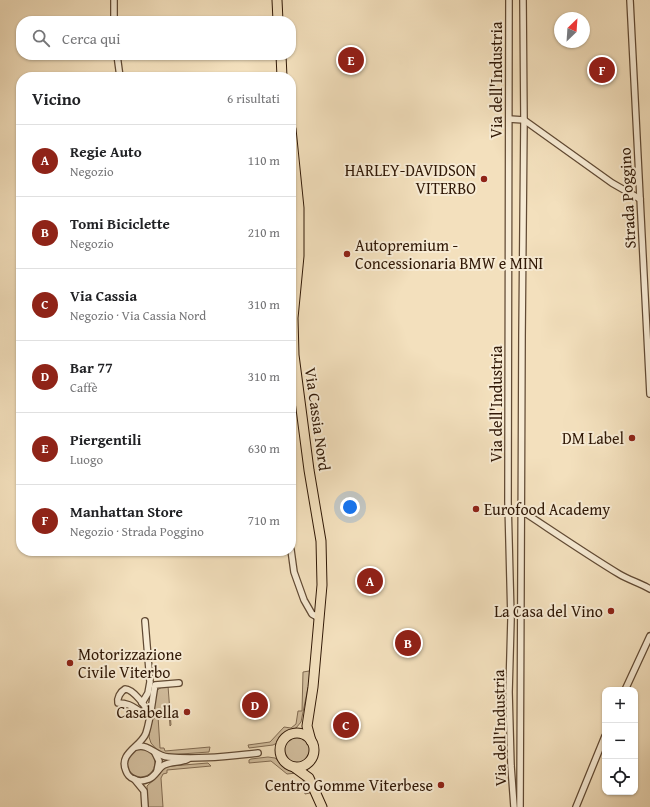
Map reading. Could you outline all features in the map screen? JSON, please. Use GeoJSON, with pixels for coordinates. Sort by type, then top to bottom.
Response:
{"type":"FeatureCollection","features":[{"type":"Feature","properties":{"kind":"main road"},"geometry":{"type":"LineString","coordinates":[[277,0],[278,16]]}},
{"type":"Feature","properties":{"kind":"main road"},"geometry":{"type":"LineString","coordinates":[[281,60],[282,72]]}},
{"type":"Feature","properties":{"kind":"main road","name":"Via Cassia Nord"},"geometry":{"type":"LineString","coordinates":[[296,178],[299,208],[299,256],[296,287]]}},
{"type":"Feature","properties":{"kind":"main road","name":"Via Cassia Nord"},"geometry":{"type":"LineString","coordinates":[[296,370],[309,470],[321,541],[322,585],[313,687],[307,726],[311,741]]}},
{"type":"Feature","properties":{"kind":"main road","name":"Via Cassia Nord"},"geometry":{"type":"LineString","coordinates":[[292,734],[298,729],[308,713]]}},
{"type":"Feature","properties":{"kind":"main road"},"geometry":{"type":"LineString","coordinates":[[309,778],[314,751],[311,741],[303,735],[292,734],[284,740],[280,750],[284,760],[289,765],[304,766],[312,758]]}},
{"type":"Feature","properties":{"kind":"main road"},"geometry":{"type":"LineString","coordinates":[[294,766],[309,778],[322,807]]}},
{"type":"Feature","properties":{"kind":"street"},"geometry":{"type":"LineString","coordinates":[[114,0],[114,16]]}},
{"type":"Feature","properties":{"kind":"street","name":"Via dell'Industria"},"geometry":{"type":"LineString","coordinates":[[509,0],[508,502],[511,619],[509,692],[510,766],[514,807]]}},
{"type":"Feature","properties":{"kind":"street","name":"Via dell'Industria"},"geometry":{"type":"LineString","coordinates":[[520,807],[524,120],[523,0]]}},
{"type":"Feature","properties":{"kind":"street","name":"Strada Poggino"},"geometry":{"type":"LineString","coordinates":[[630,0],[650,394]]}},
{"type":"Feature","properties":{"kind":"street"},"geometry":{"type":"LineString","coordinates":[[118,60],[119,72]]}},
{"type":"Feature","properties":{"kind":"street"},"geometry":{"type":"LineString","coordinates":[[509,119],[524,120],[612,182],[640,199]]}},
{"type":"Feature","properties":{"kind":"street"},"geometry":{"type":"LineString","coordinates":[[522,511],[623,576],[650,586]]}},
{"type":"Feature","properties":{"kind":"street"},"geometry":{"type":"LineString","coordinates":[[292,556],[294,572],[304,600],[312,614],[319,618]]}},
{"type":"Feature","properties":{"kind":"street"},"geometry":{"type":"LineString","coordinates":[[643,584],[650,589]]}},
{"type":"Feature","properties":{"kind":"street"},"geometry":{"type":"LineString","coordinates":[[142,703],[148,693],[150,682],[145,621]]}},
{"type":"Feature","properties":{"kind":"street"},"geometry":{"type":"LineString","coordinates":[[626,687],[650,636]]}},
{"type":"Feature","properties":{"kind":"street"},"geometry":{"type":"LineString","coordinates":[[145,807],[144,791],[140,785],[127,773],[124,763],[127,754],[135,748],[146,733],[155,685],[179,683]]}},
{"type":"Feature","properties":{"kind":"street"},"geometry":{"type":"LineString","coordinates":[[128,689],[142,703],[149,715],[144,714],[129,704],[118,704],[117,702],[121,691],[128,689]]}},
{"type":"Feature","properties":{"kind":"street"},"geometry":{"type":"LineString","coordinates":[[146,733],[152,750],[159,761],[157,772]]}},
{"type":"Feature","properties":{"kind":"street"},"geometry":{"type":"LineString","coordinates":[[576,807],[602,743]]}},
{"type":"Feature","properties":{"kind":"street"},"geometry":{"type":"LineString","coordinates":[[135,748],[144,746],[164,757],[188,759],[258,753]]}},
{"type":"Feature","properties":{"kind":"street"},"geometry":{"type":"LineString","coordinates":[[144,791],[150,779],[165,765],[188,759]]}},
{"type":"Feature","properties":{"kind":"street"},"geometry":{"type":"LineString","coordinates":[[134,779],[144,781],[150,779]]}},
{"type":"Feature","properties":{"kind":"shaded area"},"geometry":{"type":"Polygon","coordinates":[[[309,671],[311,673],[301,722],[296,728],[284,733],[277,743],[273,745],[249,748],[248,745],[270,742],[284,727],[291,728],[296,724],[298,711],[302,711],[303,672],[309,671]]]}},
{"type":"Feature","properties":{"kind":"shaded area"},"geometry":{"type":"Polygon","coordinates":[[[168,686],[170,726],[169,712],[156,713],[153,710],[157,691],[160,688],[168,686]]]}},
{"type":"Feature","properties":{"kind":"shaded area"},"geometry":{"type":"Polygon","coordinates":[[[158,716],[160,748],[164,748],[165,751],[210,747],[209,752],[167,755],[158,751],[151,743],[149,737],[151,720],[158,716]]]}},
{"type":"Feature","properties":{"kind":"shaded area"},"geometry":{"type":"Polygon","coordinates":[[[298,736],[308,740],[312,750],[308,760],[298,764],[288,760],[284,750],[288,740],[298,736]]]}},
{"type":"Feature","properties":{"kind":"shaded area"},"geometry":{"type":"Polygon","coordinates":[[[141,749],[151,753],[155,763],[151,773],[141,777],[131,773],[127,763],[131,753],[141,749]]]}},
{"type":"Feature","properties":{"kind":"shaded area"},"geometry":{"type":"Polygon","coordinates":[[[268,757],[275,758],[286,767],[303,776],[310,793],[305,794],[303,779],[297,773],[287,774],[271,761],[249,763],[249,760],[251,759],[268,757]]]}},
{"type":"Feature","properties":{"kind":"shaded area"},"geometry":{"type":"Polygon","coordinates":[[[208,763],[211,766],[167,770],[167,773],[163,774],[161,778],[163,807],[148,807],[147,786],[159,775],[163,768],[208,763]]]}},
{"type":"Feature","properties":{"kind":"place","name":"Piergentili"},"geometry":{"type":"Point","coordinates":[351,60]}},
{"type":"Feature","properties":{"kind":"place","name":"Manhattan Store"},"geometry":{"type":"Point","coordinates":[602,70]}},
{"type":"Feature","properties":{"kind":"place","name":"HARLEY-DAVIDSON VITERBO"},"geometry":{"type":"Point","coordinates":[484,179]}},
{"type":"Feature","properties":{"kind":"place","name":"Autopremium - Concessionaria BMW e MINI"},"geometry":{"type":"Point","coordinates":[347,254]}},
{"type":"Feature","properties":{"kind":"place","name":"DM Label"},"geometry":{"type":"Point","coordinates":[632,438]}},
{"type":"Feature","properties":{"kind":"place","name":"Eurofood Academy"},"geometry":{"type":"Point","coordinates":[476,509]}},
{"type":"Feature","properties":{"kind":"place","name":"Regie Auto"},"geometry":{"type":"Point","coordinates":[370,581]}},
{"type":"Feature","properties":{"kind":"place","name":"La Casa del Vino"},"geometry":{"type":"Point","coordinates":[611,611]}},
{"type":"Feature","properties":{"kind":"place","name":"Tomi Biciclette"},"geometry":{"type":"Point","coordinates":[408,643]}},
{"type":"Feature","properties":{"kind":"place","name":"Motorizzazione Civile Viterbo"},"geometry":{"type":"Point","coordinates":[70,663]}},
{"type":"Feature","properties":{"kind":"place","name":"Bar 77"},"geometry":{"type":"Point","coordinates":[255,705]}},
{"type":"Feature","properties":{"kind":"place","name":"Casabella"},"geometry":{"type":"Point","coordinates":[187,712]}},
{"type":"Feature","properties":{"kind":"place","name":"Via Cassia"},"geometry":{"type":"Point","coordinates":[346,725]}},
{"type":"Feature","properties":{"kind":"place","name":"Centro Gomme Viterbese"},"geometry":{"type":"Point","coordinates":[441,785]}}]}
